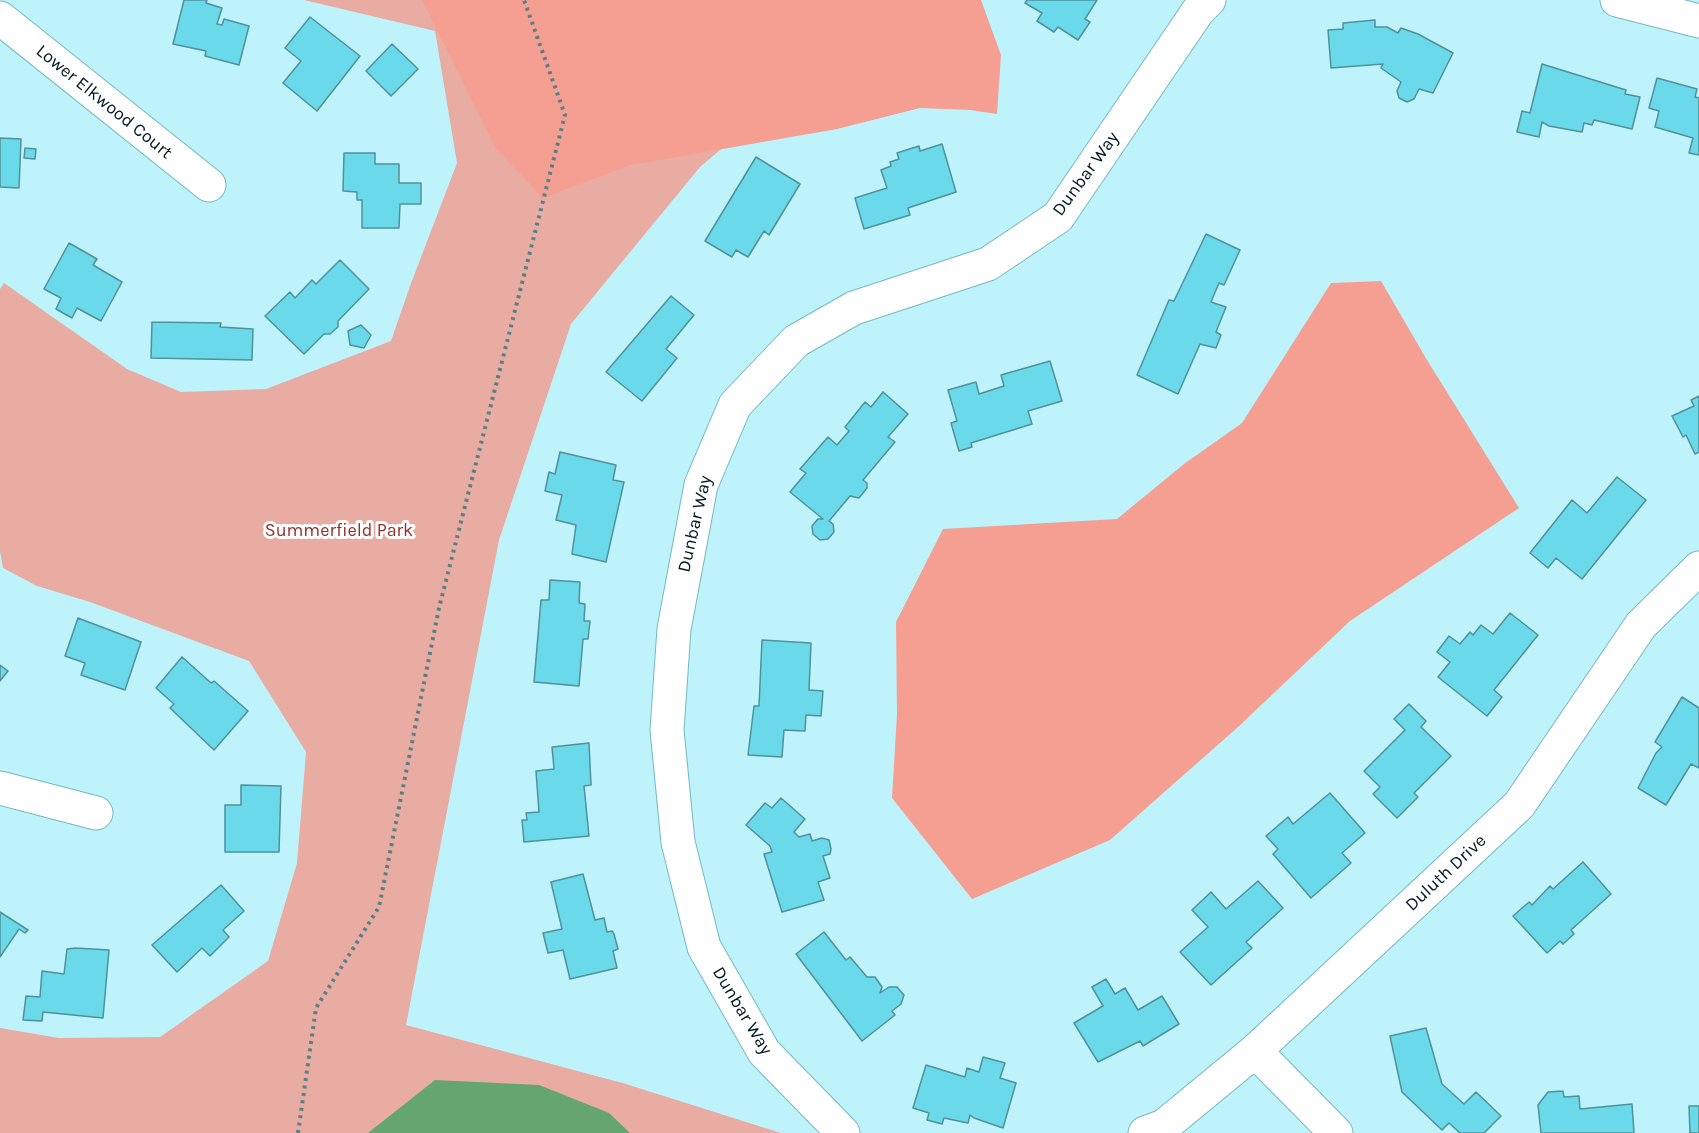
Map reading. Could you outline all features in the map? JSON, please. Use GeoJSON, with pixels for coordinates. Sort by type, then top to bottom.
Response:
{"type":"FeatureCollection","features":[{"type":"Feature","properties":{"kind":"street","name":"Dunbar Way"},"geometry":{"type":"LineString","coordinates":[[843,1133],[764,1053],[704,947],[678,843],[667,730],[674,628],[700,485],[735,405],[796,341],[854,308],[988,264],[1058,217],[1198,11],[1209,0]]}},
{"type":"Feature","properties":{"kind":"street"},"geometry":{"type":"LineString","coordinates":[[1617,0],[1699,21]]}},
{"type":"Feature","properties":{"kind":"street","name":"Lower Elkwood Court"},"geometry":{"type":"LineString","coordinates":[[0,18],[209,185]]}},
{"type":"Feature","properties":{"kind":"street","name":"Duluth Drive"},"geometry":{"type":"LineString","coordinates":[[1144,1133],[1164,1125],[1255,1051],[1519,805],[1641,625],[1699,568]]}},
{"type":"Feature","properties":{"kind":"street"},"geometry":{"type":"LineString","coordinates":[[0,788],[96,813]]}},
{"type":"Feature","properties":{"kind":"street"},"geometry":{"type":"LineString","coordinates":[[1255,1051],[1336,1133]]}},
{"type":"Feature","properties":{"kind":"path"},"geometry":{"type":"LineString","coordinates":[[298,1133],[316,1008],[379,907],[438,608],[565,115],[524,0]]}},
{"type":"Feature","properties":{"kind":"green space","name":"Summerfield Park"},"geometry":{"type":"Polygon","coordinates":[[[304,0],[872,0],[868,24],[700,167],[571,324],[499,540],[406,1025],[626,1084],[781,1133],[0,1133],[0,1028],[59,1038],[160,1037],[268,961],[297,863],[306,752],[249,661],[90,602],[37,586],[3,568],[0,551],[0,289],[4,283],[127,369],[181,392],[266,389],[391,341],[457,163],[435,31],[304,0]]]}},
{"type":"Feature","properties":{"kind":"shaded area"},"geometry":{"type":"Polygon","coordinates":[[[422,0],[981,0],[1001,55],[997,114],[970,110],[920,108],[837,129],[631,165],[543,198],[495,147],[422,0]]]}},
{"type":"Feature","properties":{"kind":"shaded area"},"geometry":{"type":"Polygon","coordinates":[[[1381,281],[1519,508],[1350,621],[1238,727],[1110,840],[972,899],[892,798],[897,714],[896,622],[943,529],[1117,519],[1184,464],[1242,423],[1331,283],[1381,281]]]}},
{"type":"Feature","properties":{"kind":"shaded area"},"geometry":{"type":"Polygon","coordinates":[[[435,1080],[539,1085],[609,1113],[630,1133],[368,1133],[435,1080]]]}},
{"type":"Feature","properties":{"kind":"building"},"geometry":{"type":"Polygon","coordinates":[[[184,0],[207,0],[206,3],[222,8],[217,24],[222,25],[224,19],[249,26],[239,65],[205,56],[206,51],[173,44],[184,0]]]}},
{"type":"Feature","properties":{"kind":"building"},"geometry":{"type":"Polygon","coordinates":[[[1027,0],[1097,0],[1085,19],[1090,22],[1078,40],[1058,27],[1054,32],[1037,21],[1042,13],[1025,3],[1027,0]]]}},
{"type":"Feature","properties":{"kind":"building"},"geometry":{"type":"Polygon","coordinates":[[[310,17],[360,56],[317,111],[283,83],[301,61],[285,48],[310,17]]]}},
{"type":"Feature","properties":{"kind":"building"},"geometry":{"type":"Polygon","coordinates":[[[1375,20],[1375,27],[1387,27],[1398,33],[1401,28],[1418,34],[1453,53],[1433,93],[1419,89],[1414,99],[1407,102],[1399,98],[1397,91],[1401,82],[1381,68],[1383,64],[1331,68],[1328,30],[1343,29],[1343,23],[1375,20]]]}},
{"type":"Feature","properties":{"kind":"building"},"geometry":{"type":"Polygon","coordinates":[[[392,44],[418,69],[391,96],[366,71],[392,44]]]}},
{"type":"Feature","properties":{"kind":"building"},"geometry":{"type":"Polygon","coordinates":[[[1542,64],[1626,90],[1625,94],[1640,97],[1632,129],[1594,120],[1592,125],[1584,123],[1582,132],[1549,126],[1542,122],[1539,137],[1517,132],[1522,111],[1530,113],[1542,64]]]}},
{"type":"Feature","properties":{"kind":"building"},"geometry":{"type":"Polygon","coordinates":[[[1657,78],[1697,89],[1695,97],[1699,98],[1699,155],[1689,153],[1693,138],[1655,127],[1659,111],[1649,108],[1657,78]]]}},
{"type":"Feature","properties":{"kind":"building"},"geometry":{"type":"Polygon","coordinates":[[[0,138],[21,139],[19,188],[0,187],[0,138]]]}},
{"type":"Feature","properties":{"kind":"building"},"geometry":{"type":"Polygon","coordinates":[[[942,144],[956,192],[908,208],[910,215],[864,229],[855,198],[887,188],[881,170],[891,166],[890,162],[899,159],[897,153],[919,146],[920,151],[942,144]]]}},
{"type":"Feature","properties":{"kind":"building"},"geometry":{"type":"Polygon","coordinates":[[[25,148],[36,149],[35,159],[24,158],[25,148]]]}},
{"type":"Feature","properties":{"kind":"building"},"geometry":{"type":"Polygon","coordinates":[[[344,153],[375,153],[375,164],[399,164],[399,183],[421,183],[421,204],[400,204],[399,228],[362,228],[362,200],[357,200],[357,192],[343,191],[344,153]]]}},
{"type":"Feature","properties":{"kind":"building"},"geometry":{"type":"Polygon","coordinates":[[[756,157],[800,184],[769,235],[764,231],[748,257],[736,250],[732,257],[705,241],[756,157]]]}},
{"type":"Feature","properties":{"kind":"building"},"geometry":{"type":"Polygon","coordinates":[[[1206,234],[1240,250],[1224,285],[1219,283],[1211,302],[1226,307],[1216,332],[1221,335],[1216,348],[1200,344],[1178,394],[1137,375],[1169,300],[1174,301],[1206,234]]]}},
{"type":"Feature","properties":{"kind":"building"},"geometry":{"type":"Polygon","coordinates":[[[69,243],[97,259],[93,265],[122,282],[101,321],[77,308],[72,318],[56,309],[61,298],[44,289],[69,243]]]}},
{"type":"Feature","properties":{"kind":"building"},"geometry":{"type":"Polygon","coordinates":[[[340,260],[369,289],[338,321],[338,327],[330,334],[324,334],[304,354],[265,316],[290,292],[295,298],[312,280],[316,284],[340,260]]]}},
{"type":"Feature","properties":{"kind":"building"},"geometry":{"type":"Polygon","coordinates":[[[671,296],[694,315],[666,349],[677,358],[642,401],[606,372],[671,296]]]}},
{"type":"Feature","properties":{"kind":"building"},"geometry":{"type":"Polygon","coordinates":[[[152,322],[221,323],[220,327],[253,329],[252,360],[151,358],[152,322]]]}},
{"type":"Feature","properties":{"kind":"building"},"geometry":{"type":"Polygon","coordinates":[[[361,325],[371,335],[364,348],[350,345],[348,331],[361,325]]]}},
{"type":"Feature","properties":{"kind":"building"},"geometry":{"type":"Polygon","coordinates":[[[1050,361],[1062,401],[1028,411],[1032,424],[971,443],[972,447],[959,451],[951,423],[957,421],[948,390],[976,382],[979,394],[1004,386],[1001,375],[1050,361]]]}},
{"type":"Feature","properties":{"kind":"building"},"geometry":{"type":"Polygon","coordinates":[[[883,392],[908,414],[888,437],[895,442],[863,480],[867,483],[867,488],[859,498],[850,496],[829,521],[833,524],[834,532],[828,539],[820,540],[813,534],[812,526],[818,519],[823,519],[790,492],[806,473],[800,469],[828,437],[837,445],[849,431],[845,427],[865,402],[871,407],[883,392]]]}},
{"type":"Feature","properties":{"kind":"building"},"geometry":{"type":"Polygon","coordinates":[[[1699,396],[1699,452],[1695,454],[1686,435],[1683,437],[1672,416],[1694,406],[1691,400],[1699,396]]]}},
{"type":"Feature","properties":{"kind":"building"},"geometry":{"type":"Polygon","coordinates":[[[560,452],[616,465],[613,480],[624,482],[606,562],[572,554],[576,525],[556,520],[562,495],[545,491],[549,472],[555,474],[560,452]]]}},
{"type":"Feature","properties":{"kind":"building"},"geometry":{"type":"Polygon","coordinates":[[[1617,477],[1646,500],[1582,579],[1556,558],[1548,568],[1530,553],[1572,500],[1587,513],[1617,477]]]}},
{"type":"Feature","properties":{"kind":"building"},"geometry":{"type":"Polygon","coordinates":[[[550,580],[580,582],[579,603],[585,604],[584,621],[590,621],[588,639],[583,639],[579,686],[534,682],[541,600],[549,600],[550,580]]]}},
{"type":"Feature","properties":{"kind":"building"},"geometry":{"type":"Polygon","coordinates":[[[1510,613],[1538,635],[1494,690],[1502,697],[1487,716],[1438,677],[1450,662],[1437,652],[1449,636],[1460,644],[1470,632],[1473,635],[1481,625],[1493,634],[1510,613]]]}},
{"type":"Feature","properties":{"kind":"building"},"geometry":{"type":"Polygon","coordinates":[[[78,618],[141,642],[125,690],[81,675],[85,663],[65,656],[78,618]]]}},
{"type":"Feature","properties":{"kind":"building"},"geometry":{"type":"Polygon","coordinates":[[[762,640],[811,643],[809,690],[823,691],[821,716],[806,715],[805,731],[784,730],[782,757],[748,755],[754,706],[759,706],[762,640]]]}},
{"type":"Feature","properties":{"kind":"building"},"geometry":{"type":"Polygon","coordinates":[[[182,657],[248,711],[214,750],[170,708],[174,704],[156,688],[182,657]]]}},
{"type":"Feature","properties":{"kind":"building"},"geometry":{"type":"Polygon","coordinates":[[[0,665],[8,671],[0,681],[0,665]]]}},
{"type":"Feature","properties":{"kind":"building"},"geometry":{"type":"Polygon","coordinates":[[[1682,697],[1699,708],[1699,768],[1691,764],[1666,805],[1638,788],[1656,753],[1662,747],[1655,742],[1682,697]]]}},
{"type":"Feature","properties":{"kind":"building"},"geometry":{"type":"Polygon","coordinates":[[[1409,704],[1426,721],[1421,727],[1451,756],[1414,793],[1418,797],[1397,818],[1373,794],[1380,787],[1364,771],[1405,730],[1394,719],[1409,704]]]}},
{"type":"Feature","properties":{"kind":"building"},"geometry":{"type":"Polygon","coordinates":[[[589,743],[591,785],[584,786],[589,836],[524,842],[522,820],[527,820],[526,813],[539,812],[536,771],[554,769],[552,747],[589,743]]]}},
{"type":"Feature","properties":{"kind":"building"},"geometry":{"type":"Polygon","coordinates":[[[241,785],[281,786],[279,852],[225,852],[225,805],[241,805],[241,785]]]}},
{"type":"Feature","properties":{"kind":"building"},"geometry":{"type":"Polygon","coordinates":[[[1330,793],[1365,833],[1342,853],[1351,863],[1311,898],[1273,854],[1278,849],[1266,836],[1288,817],[1293,824],[1330,793]]]}},
{"type":"Feature","properties":{"kind":"building"},"geometry":{"type":"Polygon","coordinates":[[[781,798],[805,819],[794,832],[799,837],[810,834],[812,841],[822,838],[829,840],[831,849],[830,854],[823,856],[830,878],[818,882],[824,900],[782,912],[764,854],[772,852],[770,846],[746,825],[765,803],[772,808],[781,798]]]}},
{"type":"Feature","properties":{"kind":"building"},"geometry":{"type":"Polygon","coordinates":[[[1583,862],[1611,894],[1571,930],[1574,934],[1563,944],[1560,941],[1547,953],[1513,916],[1529,902],[1532,905],[1550,886],[1553,889],[1583,862]]]}},
{"type":"Feature","properties":{"kind":"building"},"geometry":{"type":"Polygon","coordinates":[[[583,874],[595,920],[604,918],[607,932],[612,931],[614,934],[618,949],[613,951],[617,968],[570,979],[563,950],[548,953],[543,933],[562,929],[551,882],[583,874]]]}},
{"type":"Feature","properties":{"kind":"building"},"geometry":{"type":"Polygon","coordinates":[[[1258,881],[1283,908],[1246,942],[1252,948],[1211,985],[1180,952],[1208,927],[1192,910],[1211,892],[1226,909],[1258,881]]]}},
{"type":"Feature","properties":{"kind":"building"},"geometry":{"type":"Polygon","coordinates":[[[221,885],[244,911],[223,930],[229,937],[210,956],[202,948],[177,972],[152,945],[221,885]]]}},
{"type":"Feature","properties":{"kind":"building"},"geometry":{"type":"Polygon","coordinates":[[[0,912],[28,930],[25,933],[19,929],[0,957],[0,912]]]}},
{"type":"Feature","properties":{"kind":"building"},"geometry":{"type":"Polygon","coordinates":[[[824,932],[846,960],[850,957],[867,977],[875,977],[882,987],[880,993],[889,987],[897,987],[904,995],[901,1004],[892,1011],[895,1015],[862,1041],[796,954],[824,932]]]}},
{"type":"Feature","properties":{"kind":"building"},"geometry":{"type":"Polygon","coordinates":[[[67,949],[109,950],[103,1018],[43,1012],[42,1021],[23,1020],[26,996],[40,997],[42,971],[64,974],[67,949]]]}},
{"type":"Feature","properties":{"kind":"building"},"geometry":{"type":"Polygon","coordinates":[[[1106,979],[1115,994],[1125,988],[1138,1010],[1162,996],[1179,1024],[1143,1046],[1140,1041],[1098,1062],[1074,1023],[1103,1006],[1092,987],[1106,979]]]}},
{"type":"Feature","properties":{"kind":"building"},"geometry":{"type":"Polygon","coordinates":[[[1426,1028],[1442,1084],[1464,1104],[1476,1092],[1501,1116],[1484,1133],[1460,1133],[1449,1123],[1442,1130],[1402,1092],[1390,1036],[1426,1028]]]}},
{"type":"Feature","properties":{"kind":"building"},"geometry":{"type":"Polygon","coordinates":[[[983,1057],[1005,1063],[1000,1078],[1016,1083],[1003,1128],[970,1115],[968,1123],[944,1118],[942,1124],[927,1120],[929,1113],[913,1108],[926,1065],[965,1077],[967,1068],[979,1072],[983,1057]]]}},
{"type":"Feature","properties":{"kind":"building"},"geometry":{"type":"Polygon","coordinates":[[[1563,1091],[1564,1097],[1579,1096],[1580,1109],[1632,1104],[1634,1133],[1541,1133],[1538,1105],[1548,1092],[1563,1091]]]}},
{"type":"Feature","properties":{"kind":"building"},"geometry":{"type":"Polygon","coordinates":[[[1689,1106],[1699,1106],[1699,1133],[1690,1133],[1689,1106]]]}}]}
